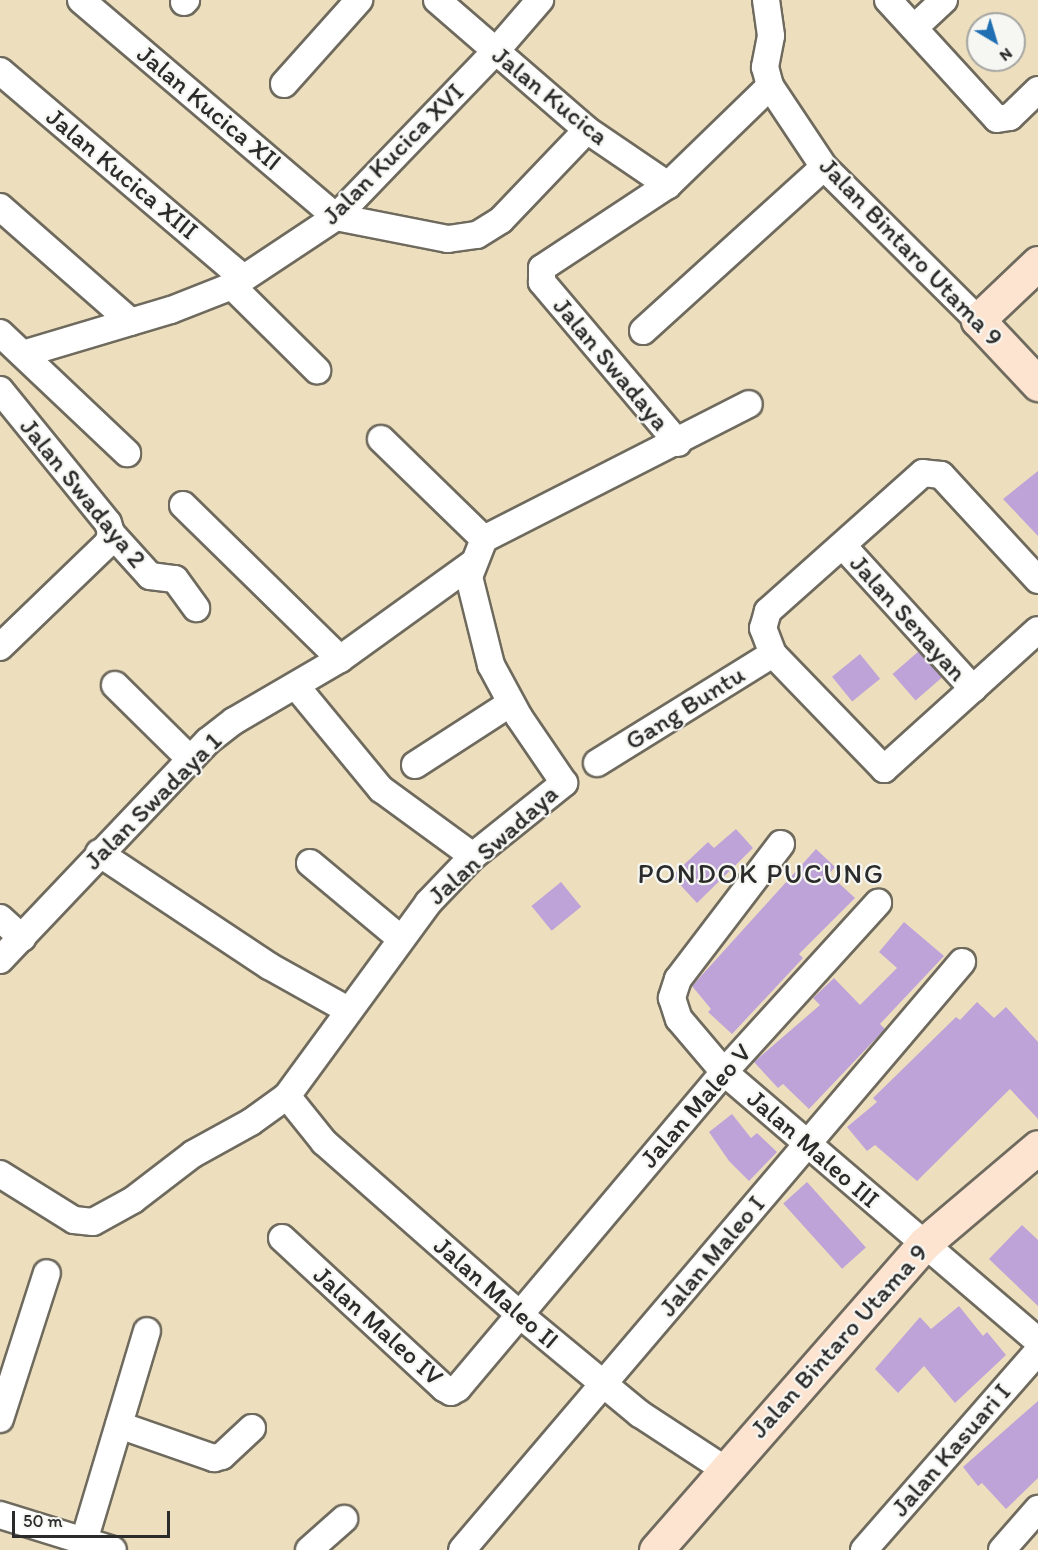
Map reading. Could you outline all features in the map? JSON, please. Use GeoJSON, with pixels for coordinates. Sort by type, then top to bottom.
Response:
{"type":"FeatureCollection","features":[{"type":"Feature","properties":{"kind":"street","name":"Jalan Kucica XII"},"geometry":{"type":"LineString","coordinates":[[81,0],[336,217]]}},
{"type":"Feature","properties":{"kind":"street"},"geometry":{"type":"LineString","coordinates":[[284,84],[360,0]]}},
{"type":"Feature","properties":{"kind":"street","name":"Jalan Kucica"},"geometry":{"type":"LineString","coordinates":[[437,0],[587,130],[668,185]]}},
{"type":"Feature","properties":{"kind":"street","name":"Jalan Kucica XVI"},"geometry":{"type":"LineString","coordinates":[[23,354],[131,322],[238,282],[336,217],[495,52],[540,0]]}},
{"type":"Feature","properties":{"kind":"street"},"geometry":{"type":"LineString","coordinates":[[766,0],[771,36],[765,67],[770,86]]}},
{"type":"Feature","properties":{"kind":"street"},"geometry":{"type":"LineString","coordinates":[[888,0],[997,119],[1010,117],[1038,90]]}},
{"type":"Feature","properties":{"kind":"street"},"geometry":{"type":"LineString","coordinates":[[914,28],[944,0]]}},
{"type":"Feature","properties":{"kind":"street","name":"Jalan Kucica XIII"},"geometry":{"type":"LineString","coordinates":[[0,71],[238,282],[318,370]]}},
{"type":"Feature","properties":{"kind":"street","name":"Jalan Bintaro Utama 9"},"geometry":{"type":"LineString","coordinates":[[770,86],[824,167],[985,327],[1038,384]]}},
{"type":"Feature","properties":{"kind":"street","name":"Jalan Swadaya"},"geometry":{"type":"LineString","coordinates":[[0,1173],[75,1220],[93,1222],[133,1200],[185,1159],[251,1122],[287,1096],[400,938],[473,856],[564,783],[511,703],[491,665],[469,578],[473,562],[484,539],[678,443],[542,282],[542,268],[553,257],[668,185],[770,86]]}},
{"type":"Feature","properties":{"kind":"street"},"geometry":{"type":"LineString","coordinates":[[336,217],[448,239],[477,236],[501,220],[587,130]]}},
{"type":"Feature","properties":{"kind":"street"},"geometry":{"type":"LineString","coordinates":[[643,331],[824,167]]}},
{"type":"Feature","properties":{"kind":"street"},"geometry":{"type":"LineString","coordinates":[[0,207],[131,322]]}},
{"type":"Feature","properties":{"kind":"street"},"geometry":{"type":"LineString","coordinates":[[985,327],[1038,263]]}},
{"type":"Feature","properties":{"kind":"street"},"geometry":{"type":"LineString","coordinates":[[985,327],[1038,293]]}},
{"type":"Feature","properties":{"kind":"street"},"geometry":{"type":"LineString","coordinates":[[0,333],[127,453]]}},
{"type":"Feature","properties":{"kind":"street","name":"Jalan Swadaya 2"},"geometry":{"type":"LineString","coordinates":[[0,390],[108,523],[111,533],[150,576],[175,579],[196,608]]}},
{"type":"Feature","properties":{"kind":"street"},"geometry":{"type":"LineString","coordinates":[[678,443],[749,404]]}},
{"type":"Feature","properties":{"kind":"street"},"geometry":{"type":"LineString","coordinates":[[381,439],[484,539]]}},
{"type":"Feature","properties":{"kind":"street","name":"Jalan Senayan"},"geometry":{"type":"LineString","coordinates":[[1038,580],[935,472],[917,475],[844,547],[768,611],[763,628],[773,654],[884,769],[1038,630]]}},
{"type":"Feature","properties":{"kind":"street"},"geometry":{"type":"LineString","coordinates":[[183,505],[340,659]]}},
{"type":"Feature","properties":{"kind":"street"},"geometry":{"type":"LineString","coordinates":[[0,647],[108,543],[111,533]]}},
{"type":"Feature","properties":{"kind":"street","name":"Jalan Senayan"},"geometry":{"type":"LineString","coordinates":[[844,547],[973,689]]}},
{"type":"Feature","properties":{"kind":"street","name":"Jalan Swadaya 1"},"geometry":{"type":"LineString","coordinates":[[0,960],[189,758],[234,721],[340,659],[473,562]]}},
{"type":"Feature","properties":{"kind":"street","name":"Gang Buntu"},"geometry":{"type":"LineString","coordinates":[[597,763],[773,654]]}},
{"type":"Feature","properties":{"kind":"street"},"geometry":{"type":"LineString","coordinates":[[115,685],[189,758]]}},
{"type":"Feature","properties":{"kind":"street"},"geometry":{"type":"LineString","coordinates":[[296,686],[381,789],[473,856]]}},
{"type":"Feature","properties":{"kind":"street"},"geometry":{"type":"LineString","coordinates":[[415,765],[511,703]]}},
{"type":"Feature","properties":{"kind":"street","name":"Jalan Maleo III"},"geometry":{"type":"LineString","coordinates":[[781,844],[678,979],[672,998],[679,1019],[724,1072],[925,1243]]}},
{"type":"Feature","properties":{"kind":"street"},"geometry":{"type":"LineString","coordinates":[[99,853],[269,966],[348,1010]]}},
{"type":"Feature","properties":{"kind":"street"},"geometry":{"type":"LineString","coordinates":[[310,863],[400,938]]}},
{"type":"Feature","properties":{"kind":"street","name":"Jalan Maleo V"},"geometry":{"type":"LineString","coordinates":[[519,1314],[724,1072],[878,903]]}},
{"type":"Feature","properties":{"kind":"street"},"geometry":{"type":"LineString","coordinates":[[0,918],[22,938]]}},
{"type":"Feature","properties":{"kind":"street","name":"Jalan Maleo I"},"geometry":{"type":"LineString","coordinates":[[462,1550],[962,962]]}},
{"type":"Feature","properties":{"kind":"street","name":"Jalan Maleo II"},"geometry":{"type":"LineString","coordinates":[[287,1096],[324,1142],[519,1314],[640,1414],[724,1469]]}},
{"type":"Feature","properties":{"kind":"street","name":"Jalan Bintaro Utama 9"},"geometry":{"type":"LineString","coordinates":[[656,1550],[724,1469],[925,1243],[1038,1148]]}},
{"type":"Feature","properties":{"kind":"street","name":"Jalan Maleo IV"},"geometry":{"type":"LineString","coordinates":[[282,1238],[451,1392],[458,1388],[519,1314]]}},
{"type":"Feature","properties":{"kind":"street"},"geometry":{"type":"LineString","coordinates":[[925,1243],[1038,1341]]}},
{"type":"Feature","properties":{"kind":"street"},"geometry":{"type":"LineString","coordinates":[[0,1419],[47,1273]]}},
{"type":"Feature","properties":{"kind":"street"},"geometry":{"type":"LineString","coordinates":[[84,1541],[147,1331]]}},
{"type":"Feature","properties":{"kind":"street","name":"Jalan Kasuari I"},"geometry":{"type":"LineString","coordinates":[[864,1550],[1038,1351]]}},
{"type":"Feature","properties":{"kind":"street"},"geometry":{"type":"LineString","coordinates":[[118,1425],[214,1458],[222,1456],[252,1428]]}},
{"type":"Feature","properties":{"kind":"street"},"geometry":{"type":"LineString","coordinates":[[1002,1550],[1038,1509]]}},
{"type":"Feature","properties":{"kind":"street"},"geometry":{"type":"LineString","coordinates":[[0,1515],[113,1550]]}},
{"type":"Feature","properties":{"kind":"street"},"geometry":{"type":"LineString","coordinates":[[309,1550],[344,1519]]}},
{"type":"Feature","properties":{"kind":"building"},"geometry":{"type":"Polygon","coordinates":[[[1038,471],[1038,536],[1003,499],[1038,471]]]}},
{"type":"Feature","properties":{"kind":"building"},"geometry":{"type":"Polygon","coordinates":[[[919,651],[942,677],[916,700],[893,674],[919,651]]]}},
{"type":"Feature","properties":{"kind":"building"},"geometry":{"type":"Polygon","coordinates":[[[860,654],[880,679],[852,702],[832,677],[860,654]]]}},
{"type":"Feature","properties":{"kind":"building"},"geometry":{"type":"Polygon","coordinates":[[[736,829],[753,848],[697,903],[672,876],[708,842],[714,848],[736,829]]]}},
{"type":"Feature","properties":{"kind":"building"},"geometry":{"type":"Polygon","coordinates":[[[816,849],[835,867],[829,874],[855,898],[799,954],[803,958],[732,1034],[708,1012],[711,1009],[692,986],[816,849]]]}},
{"type":"Feature","properties":{"kind":"building"},"geometry":{"type":"Polygon","coordinates":[[[561,882],[581,907],[552,931],[531,906],[561,882]]]}},
{"type":"Feature","properties":{"kind":"building"},"geometry":{"type":"Polygon","coordinates":[[[904,922],[944,956],[880,1024],[885,1029],[809,1109],[783,1084],[778,1088],[754,1062],[820,1005],[813,998],[834,978],[860,1005],[897,968],[879,952],[904,922]]]}},
{"type":"Feature","properties":{"kind":"building"},"geometry":{"type":"Polygon","coordinates":[[[977,1002],[994,1018],[1006,1007],[1038,1042],[1038,1119],[1010,1089],[917,1181],[875,1145],[867,1151],[847,1127],[877,1102],[873,1098],[956,1017],[960,1020],[977,1002]]]}},
{"type":"Feature","properties":{"kind":"building"},"geometry":{"type":"Polygon","coordinates":[[[732,1114],[751,1138],[757,1133],[777,1152],[749,1181],[729,1161],[709,1132],[732,1114]]]}},
{"type":"Feature","properties":{"kind":"building"},"geometry":{"type":"Polygon","coordinates":[[[807,1182],[866,1247],[842,1269],[783,1203],[807,1182]]]}},
{"type":"Feature","properties":{"kind":"building"},"geometry":{"type":"Polygon","coordinates":[[[1022,1225],[1038,1240],[1038,1306],[989,1259],[1022,1225]]]}},
{"type":"Feature","properties":{"kind":"building"},"geometry":{"type":"Polygon","coordinates":[[[959,1306],[983,1336],[987,1332],[1006,1355],[955,1403],[924,1366],[898,1393],[875,1369],[920,1317],[931,1329],[959,1306]]]}},
{"type":"Feature","properties":{"kind":"building"},"geometry":{"type":"Polygon","coordinates":[[[1038,1401],[1038,1478],[1006,1509],[982,1483],[978,1486],[963,1467],[1038,1401]]]}},
{"type":"Feature","properties":{"kind":"district","name":"PONDOK PUCUNG"},"geometry":{"type":"Point","coordinates":[761,873]}}]}
